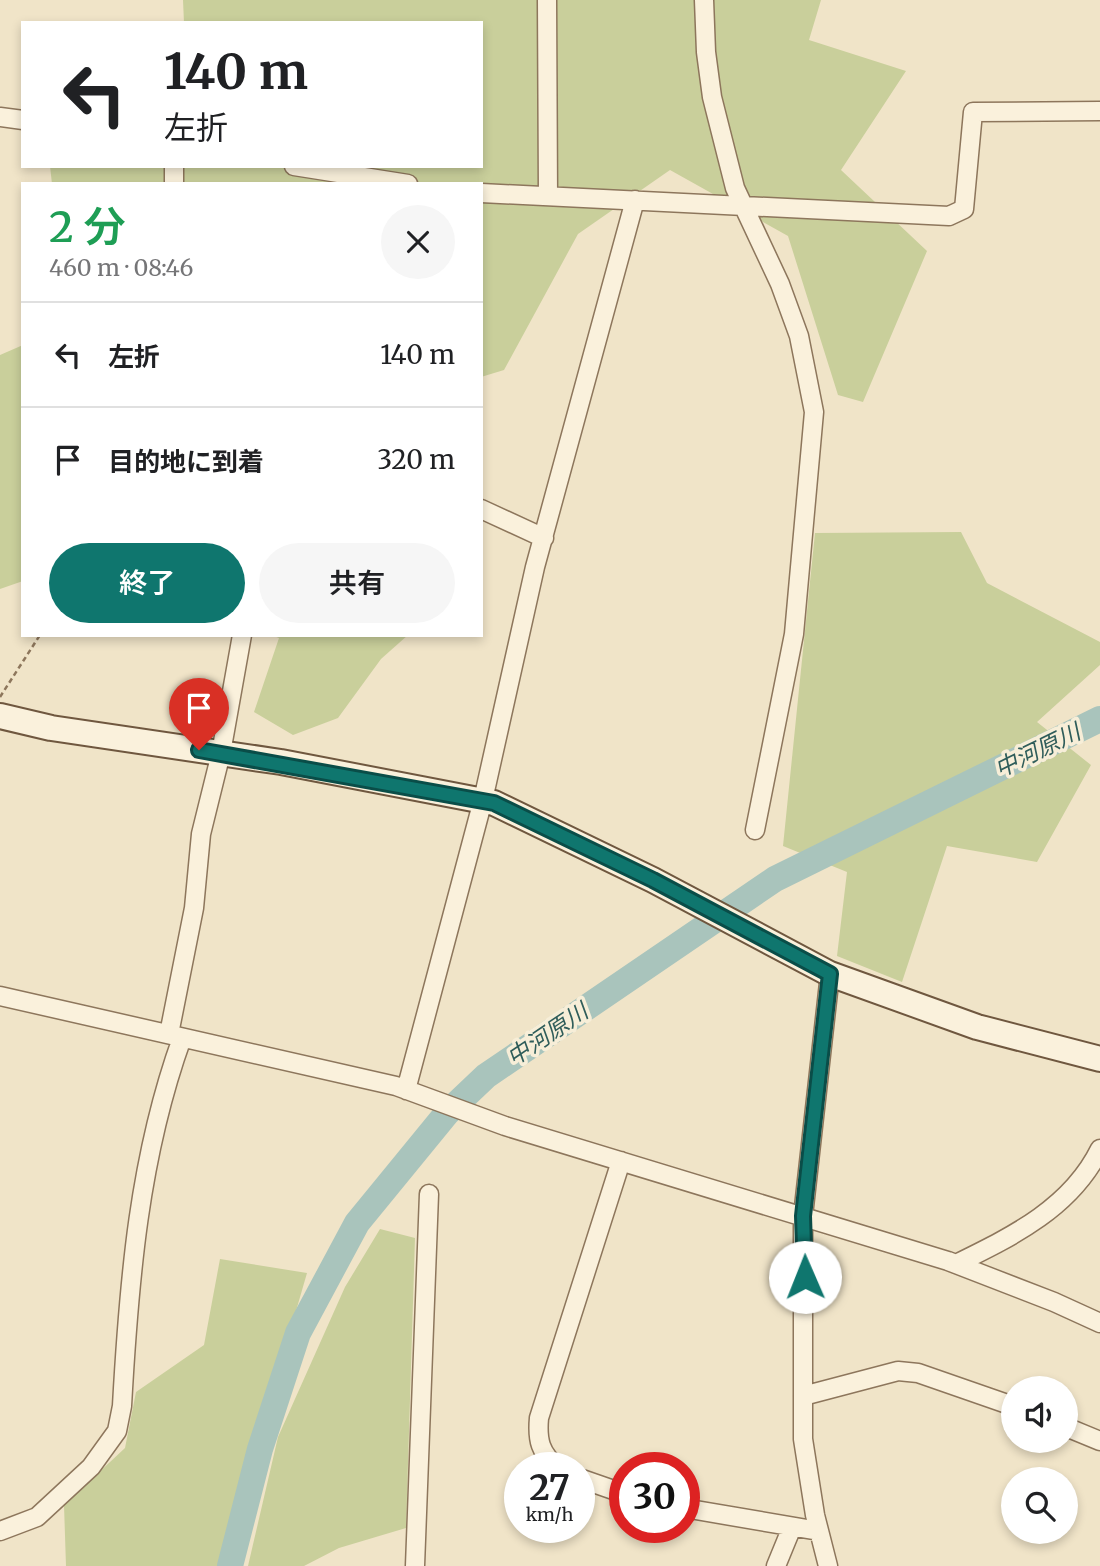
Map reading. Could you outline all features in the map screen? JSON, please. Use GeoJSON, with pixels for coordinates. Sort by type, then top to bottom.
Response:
{"type":"FeatureCollection","features":[{"type":"Feature","properties":{"kind":"main road"},"geometry":{"type":"LineString","coordinates":[[0,716],[51,728],[221,753],[483,800],[556,832],[830,974],[977,1027],[1100,1059]]}},
{"type":"Feature","properties":{"kind":"street"},"geometry":{"type":"LineString","coordinates":[[547,0],[548,196]]}},
{"type":"Feature","properties":{"kind":"street"},"geometry":{"type":"LineString","coordinates":[[704,0],[706,52],[712,97],[735,188],[780,284],[799,336],[814,412],[794,634],[755,830]]}},
{"type":"Feature","properties":{"kind":"street"},"geometry":{"type":"LineString","coordinates":[[483,193],[949,216],[964,209],[973,112],[1100,111]]}},
{"type":"Feature","properties":{"kind":"street"},"geometry":{"type":"LineString","coordinates":[[0,117],[21,120]]}},
{"type":"Feature","properties":{"kind":"street"},"geometry":{"type":"LineString","coordinates":[[307,168],[395,182]]}},
{"type":"Feature","properties":{"kind":"street"},"geometry":{"type":"LineString","coordinates":[[406,1090],[483,800],[544,538],[635,200]]}},
{"type":"Feature","properties":{"kind":"street"},"geometry":{"type":"LineString","coordinates":[[483,510],[544,538]]}},
{"type":"Feature","properties":{"kind":"street"},"geometry":{"type":"LineString","coordinates":[[0,1531],[37,1517],[106,1451],[117,1431],[122,1406],[134,1245],[152,1134],[175,1036],[194,908],[201,835],[221,753],[242,637]]}},
{"type":"Feature","properties":{"kind":"street"},"geometry":{"type":"LineString","coordinates":[[828,1566],[803,1439],[803,1216],[830,974]]}},
{"type":"Feature","properties":{"kind":"street"},"geometry":{"type":"LineString","coordinates":[[0,996],[406,1090],[486,1119],[956,1264],[1055,1302],[1100,1323]]}},
{"type":"Feature","properties":{"kind":"street"},"geometry":{"type":"LineString","coordinates":[[956,1264],[1041,1217],[1074,1189],[1089,1171],[1100,1149]]}},
{"type":"Feature","properties":{"kind":"street"},"geometry":{"type":"LineString","coordinates":[[544,1452],[537,1440],[539,1418],[621,1161]]}},
{"type":"Feature","properties":{"kind":"street"},"geometry":{"type":"LineString","coordinates":[[415,1566],[429,1194]]}},
{"type":"Feature","properties":{"kind":"street"},"geometry":{"type":"LineString","coordinates":[[803,1396],[898,1371],[918,1373],[1001,1402]]}},
{"type":"Feature","properties":{"kind":"street"},"geometry":{"type":"LineString","coordinates":[[1078,1432],[1100,1441]]}},
{"type":"Feature","properties":{"kind":"street"},"geometry":{"type":"LineString","coordinates":[[700,1511],[819,1531]]}},
{"type":"Feature","properties":{"kind":"street"},"geometry":{"type":"LineString","coordinates":[[776,1566],[792,1527]]}},
{"type":"Feature","properties":{"kind":"path"},"geometry":{"type":"LineString","coordinates":[[0,697],[39,637]]}},
{"type":"Feature","properties":{"kind":"green space"},"geometry":{"type":"Polygon","coordinates":[[[183,0],[821,0],[809,40],[906,71],[841,170],[927,251],[863,402],[838,395],[788,236],[670,170],[578,234],[504,370],[483,376],[483,182],[52,182],[50,168],[483,168],[483,21],[184,21],[183,0]]]}},
{"type":"Feature","properties":{"kind":"green space"},"geometry":{"type":"Polygon","coordinates":[[[21,346],[21,582],[0,589],[0,355],[21,346]]]}},
{"type":"Feature","properties":{"kind":"green space"},"geometry":{"type":"Polygon","coordinates":[[[961,532],[987,583],[1100,642],[1100,665],[1037,722],[1091,765],[1037,862],[947,846],[902,982],[837,956],[847,872],[783,846],[815,533],[961,532]]]}},
{"type":"Feature","properties":{"kind":"green space"},"geometry":{"type":"Polygon","coordinates":[[[276,637],[406,637],[381,659],[338,718],[293,735],[254,712],[279,638],[276,637]]]}},
{"type":"Feature","properties":{"kind":"green space"},"geometry":{"type":"Polygon","coordinates":[[[380,1229],[415,1238],[406,1528],[339,1548],[304,1566],[248,1566],[278,1437],[345,1287],[380,1229]]]}},
{"type":"Feature","properties":{"kind":"green space"},"geometry":{"type":"Polygon","coordinates":[[[220,1259],[307,1273],[222,1566],[66,1566],[64,1505],[125,1448],[136,1392],[204,1345],[220,1259]]]}},
{"type":"Feature","properties":{"kind":"waterway","name":"中河原川"},"geometry":{"type":"LineString","coordinates":[[230,1566],[260,1449],[298,1333],[357,1223],[447,1113],[486,1076],[775,879],[1100,719]]}},
{"type":"Feature","properties":{"kind":"route"},"geometry":{"type":"LineString","coordinates":[[199,750],[435,789],[494,803],[653,880],[830,974],[803,1216],[805,1277]]}}]}
